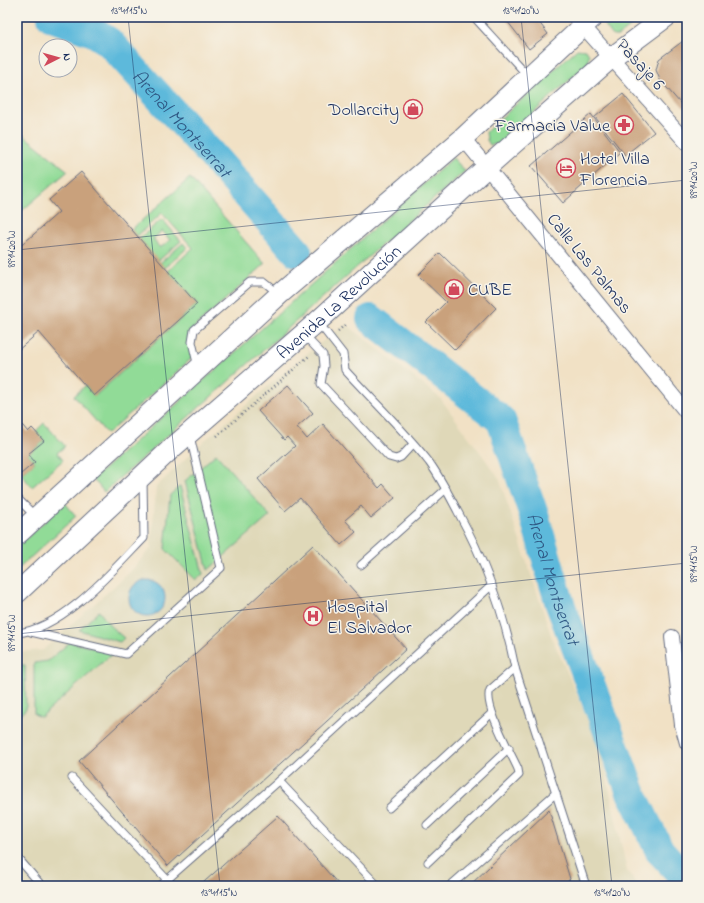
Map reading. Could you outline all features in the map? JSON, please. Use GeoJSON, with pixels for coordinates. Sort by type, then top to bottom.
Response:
{"type":"FeatureCollection","features":[{"type":"Feature","properties":{"kind":"main road","name":"Avenida La Revolución"},"geometry":{"type":"LineString","coordinates":[[17,593],[189,432],[310,328],[487,166],[611,58],[666,17]]}},
{"type":"Feature","properties":{"kind":"main road"},"geometry":{"type":"LineString","coordinates":[[17,535],[280,294],[463,138],[529,77],[584,20]]}},
{"type":"Feature","properties":{"kind":"street","name":"Pasaje 6"},"geometry":{"type":"LineString","coordinates":[[584,20],[611,58],[687,144]]}},
{"type":"Feature","properties":{"kind":"street","name":"Calle Las Palmas"},"geometry":{"type":"LineString","coordinates":[[463,138],[687,413]]}},
{"type":"Feature","properties":{"kind":"street"},"geometry":{"type":"LineString","coordinates":[[672,637],[682,725],[687,743]]}},
{"type":"Feature","properties":{"kind":"lane"},"geometry":{"type":"LineString","coordinates":[[474,17],[529,77]]}},
{"type":"Feature","properties":{"kind":"lane"},"geometry":{"type":"LineString","coordinates":[[199,369],[192,342],[194,330],[250,282],[264,282],[280,294]]}},
{"type":"Feature","properties":{"kind":"lane"},"geometry":{"type":"LineString","coordinates":[[310,328],[330,338],[344,354],[345,370],[429,463],[446,489],[478,549],[492,585],[510,642],[515,668],[586,886]]}},
{"type":"Feature","properties":{"kind":"lane"},"geometry":{"type":"LineString","coordinates":[[310,328],[318,349],[324,355],[321,384],[389,457],[396,459],[401,457],[413,444]]}},
{"type":"Feature","properties":{"kind":"lane"},"geometry":{"type":"LineString","coordinates":[[17,633],[31,632],[126,654],[221,568],[189,432]]}},
{"type":"Feature","properties":{"kind":"lane"},"geometry":{"type":"LineString","coordinates":[[31,632],[72,608],[104,579],[144,538],[142,477]]}},
{"type":"Feature","properties":{"kind":"lane"},"geometry":{"type":"LineString","coordinates":[[361,565],[446,489]]}},
{"type":"Feature","properties":{"kind":"lane"},"geometry":{"type":"LineString","coordinates":[[17,498],[36,518]]}},
{"type":"Feature","properties":{"kind":"lane"},"geometry":{"type":"LineString","coordinates":[[160,886],[279,780],[492,585]]}},
{"type":"Feature","properties":{"kind":"lane"},"geometry":{"type":"LineString","coordinates":[[428,862],[519,775],[509,748],[492,713],[489,698],[490,690],[515,668]]}},
{"type":"Feature","properties":{"kind":"lane"},"geometry":{"type":"LineString","coordinates":[[389,808],[492,713]]}},
{"type":"Feature","properties":{"kind":"lane"},"geometry":{"type":"LineString","coordinates":[[427,825],[509,748]]}},
{"type":"Feature","properties":{"kind":"lane"},"geometry":{"type":"LineString","coordinates":[[72,778],[172,886]]}},
{"type":"Feature","properties":{"kind":"lane"},"geometry":{"type":"LineString","coordinates":[[279,780],[378,886]]}},
{"type":"Feature","properties":{"kind":"lane"},"geometry":{"type":"LineString","coordinates":[[450,886],[556,793]]}},
{"type":"Feature","properties":{"kind":"lane"},"geometry":{"type":"LineString","coordinates":[[17,858],[42,886]]}},
{"type":"Feature","properties":{"kind":"path"},"geometry":{"type":"LineString","coordinates":[[330,338],[346,324]]}},
{"type":"Feature","properties":{"kind":"path"},"geometry":{"type":"LineString","coordinates":[[194,456],[318,349]]}},
{"type":"Feature","properties":{"kind":"shaded area","name":"Hospital El Salvador"},"geometry":{"type":"Polygon","coordinates":[[[346,324],[440,398],[499,478],[552,638],[600,747],[627,871],[638,886],[17,886],[17,652],[43,650],[130,572],[151,548],[156,487],[203,442],[301,358],[346,324]]]}},
{"type":"Feature","properties":{"kind":"green space"},"geometry":{"type":"Polygon","coordinates":[[[606,17],[643,17],[618,36],[613,36],[604,24],[606,17]]]}},
{"type":"Feature","properties":{"kind":"green space"},"geometry":{"type":"Polygon","coordinates":[[[577,49],[586,50],[589,55],[587,64],[499,144],[490,145],[487,140],[486,132],[577,49]]]}},
{"type":"Feature","properties":{"kind":"green space"},"geometry":{"type":"Polygon","coordinates":[[[17,130],[68,171],[17,215],[17,130]]]}},
{"type":"Feature","properties":{"kind":"green space"},"geometry":{"type":"Polygon","coordinates":[[[453,158],[465,171],[104,492],[93,479],[453,158]]]}},
{"type":"Feature","properties":{"kind":"green space"},"geometry":{"type":"Polygon","coordinates":[[[190,178],[265,264],[188,333],[192,358],[107,434],[74,396],[85,386],[95,396],[197,304],[168,271],[193,248],[162,213],[137,236],[131,230],[190,178]]]}},
{"type":"Feature","properties":{"kind":"green space"},"geometry":{"type":"Polygon","coordinates":[[[162,219],[181,241],[158,261],[139,239],[162,219]],[[162,231],[153,239],[160,248],[170,240],[162,231]]]}},
{"type":"Feature","properties":{"kind":"green space"},"geometry":{"type":"Polygon","coordinates":[[[183,243],[187,248],[165,268],[160,263],[183,243]]]}},
{"type":"Feature","properties":{"kind":"green space"},"geometry":{"type":"Polygon","coordinates":[[[44,423],[65,446],[57,453],[63,460],[32,487],[21,474],[35,462],[28,454],[44,441],[36,431],[44,423]]]}},
{"type":"Feature","properties":{"kind":"green space"},"geometry":{"type":"Polygon","coordinates":[[[216,454],[270,516],[208,570],[185,481],[216,454]]]}},
{"type":"Feature","properties":{"kind":"green space"},"geometry":{"type":"Polygon","coordinates":[[[180,486],[203,574],[196,580],[165,549],[170,495],[180,486]]]}},
{"type":"Feature","properties":{"kind":"green space"},"geometry":{"type":"Polygon","coordinates":[[[65,503],[76,516],[17,570],[17,547],[65,503]]]}},
{"type":"Feature","properties":{"kind":"green space"},"geometry":{"type":"Polygon","coordinates":[[[99,611],[110,626],[124,638],[120,642],[79,630],[99,611]]]}},
{"type":"Feature","properties":{"kind":"green space"},"geometry":{"type":"Polygon","coordinates":[[[70,642],[113,653],[41,717],[34,714],[34,663],[48,661],[70,642]]]}},
{"type":"Feature","properties":{"kind":"green space"},"geometry":{"type":"Polygon","coordinates":[[[17,665],[25,665],[26,709],[17,717],[17,665]]]}},
{"type":"Feature","properties":{"kind":"water"},"geometry":{"type":"Polygon","coordinates":[[[151,580],[160,585],[164,591],[164,605],[160,611],[151,616],[143,616],[134,611],[130,605],[129,594],[134,585],[140,581],[151,580]]]}},
{"type":"Feature","properties":{"kind":"building"},"geometry":{"type":"Polygon","coordinates":[[[504,17],[535,17],[548,34],[529,49],[504,17]]]}},
{"type":"Feature","properties":{"kind":"building"},"geometry":{"type":"Polygon","coordinates":[[[687,38],[687,111],[660,80],[656,70],[659,59],[687,38]]]}},
{"type":"Feature","properties":{"kind":"building","name":"Farmacia Value"},"geometry":{"type":"Polygon","coordinates":[[[623,94],[654,132],[625,155],[595,117],[623,94]]]}},
{"type":"Feature","properties":{"kind":"building","name":"Hotel Villa Florencia"},"geometry":{"type":"Polygon","coordinates":[[[591,114],[620,152],[563,203],[531,166],[591,114]]]}},
{"type":"Feature","properties":{"kind":"building"},"geometry":{"type":"Polygon","coordinates":[[[81,172],[197,304],[94,396],[39,332],[17,351],[17,249],[59,212],[49,200],[81,172]]]}},
{"type":"Feature","properties":{"kind":"building","name":"CUBE"},"geometry":{"type":"Polygon","coordinates":[[[440,253],[496,308],[455,350],[426,322],[446,302],[418,275],[440,253]]]}},
{"type":"Feature","properties":{"kind":"building"},"geometry":{"type":"Polygon","coordinates":[[[288,385],[313,413],[297,427],[307,439],[323,424],[379,488],[383,484],[395,498],[371,518],[361,506],[345,520],[356,532],[341,545],[300,498],[285,511],[258,479],[295,446],[287,437],[284,440],[258,411],[288,385]]]}},
{"type":"Feature","properties":{"kind":"building"},"geometry":{"type":"Polygon","coordinates":[[[17,419],[28,432],[32,428],[44,441],[28,454],[35,462],[21,474],[17,470],[17,419]]]}},
{"type":"Feature","properties":{"kind":"building","name":"Hospital El Salvador"},"geometry":{"type":"Polygon","coordinates":[[[313,545],[406,649],[168,866],[79,761],[313,545]]]}},
{"type":"Feature","properties":{"kind":"building"},"geometry":{"type":"Polygon","coordinates":[[[549,810],[570,879],[562,886],[469,886],[549,810]]]}},
{"type":"Feature","properties":{"kind":"building"},"geometry":{"type":"Polygon","coordinates":[[[278,816],[340,886],[208,886],[204,882],[278,816]]]}},
{"type":"Feature","properties":{"kind":"waterway","name":"Arenal Montserrat"},"geometry":{"type":"LineString","coordinates":[[52,17],[94,32],[109,42],[210,153],[297,252]]}},
{"type":"Feature","properties":{"kind":"waterway","name":"Arenal Montserrat"},"geometry":{"type":"LineString","coordinates":[[371,319],[501,420],[534,515],[560,604],[631,792],[660,851],[687,880]]}},
{"type":"Feature","properties":{"kind":"place","name":"Dollarcity"},"geometry":{"type":"Point","coordinates":[413,109]}},
{"type":"Feature","properties":{"kind":"place","name":"Farmacia Value"},"geometry":{"type":"Point","coordinates":[624,125]}},
{"type":"Feature","properties":{"kind":"place","name":"Hotel Villa Florencia"},"geometry":{"type":"Point","coordinates":[566,168]}},
{"type":"Feature","properties":{"kind":"place","name":"CUBE"},"geometry":{"type":"Point","coordinates":[454,289]}},
{"type":"Feature","properties":{"kind":"place","name":"Hospital El Salvador"},"geometry":{"type":"Point","coordinates":[313,616]}}]}
